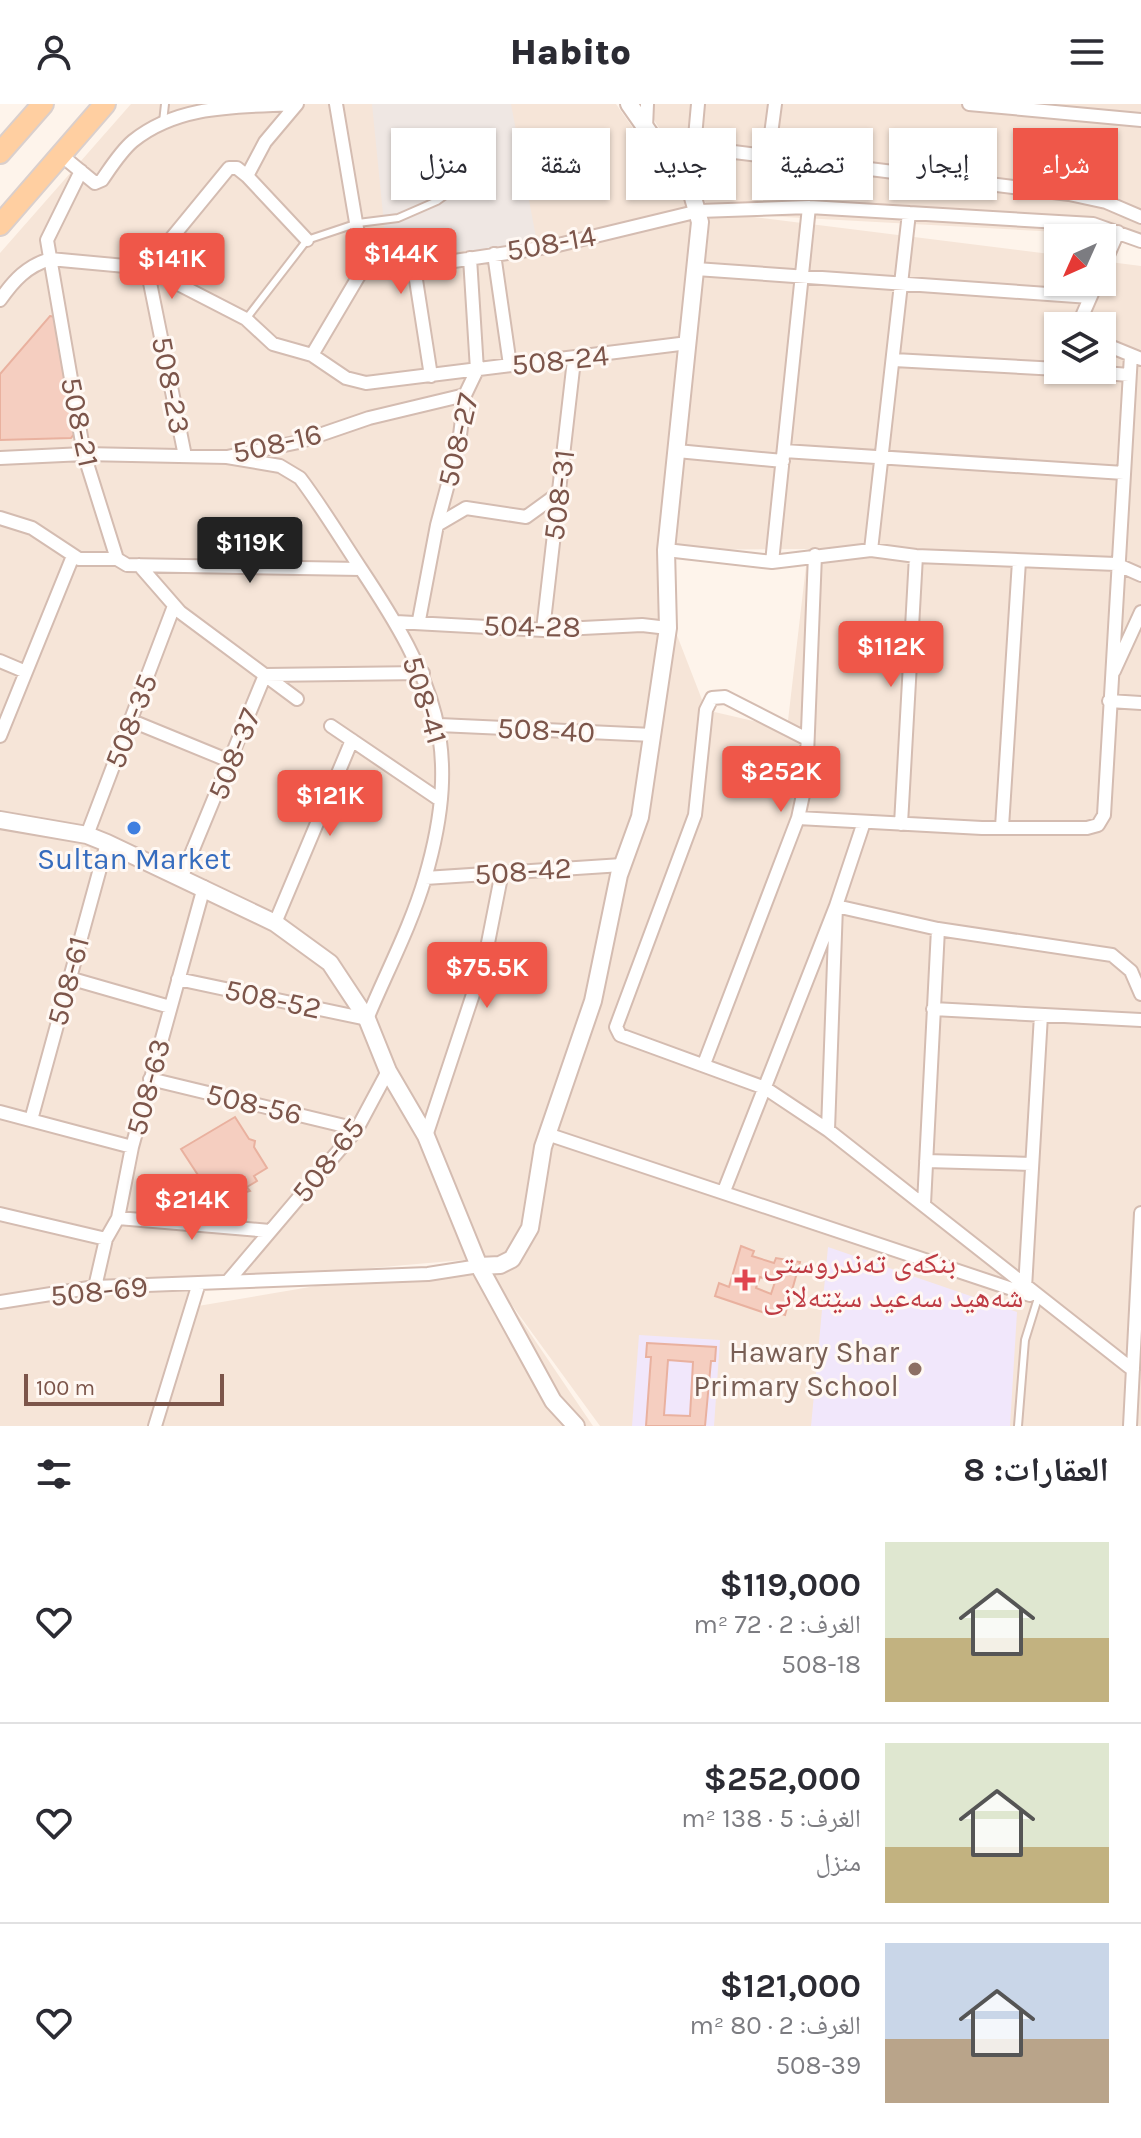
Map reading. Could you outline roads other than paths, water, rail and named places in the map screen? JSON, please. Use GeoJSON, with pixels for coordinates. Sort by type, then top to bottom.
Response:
{"type":"FeatureCollection","features":[{"type":"Feature","properties":{"kind":"main road"},"geometry":{"type":"LineString","coordinates":[[0,153],[43,104]]}},
{"type":"Feature","properties":{"kind":"main road"},"geometry":{"type":"LineString","coordinates":[[4,214],[105,104]]}},
{"type":"Feature","properties":{"kind":"street"},"geometry":{"type":"LineString","coordinates":[[61,155],[95,183],[102,180],[132,141],[163,122],[202,108],[296,104]]}},
{"type":"Feature","properties":{"kind":"street"},"geometry":{"type":"LineString","coordinates":[[247,176],[265,142],[296,104]]}},
{"type":"Feature","properties":{"kind":"street"},"geometry":{"type":"LineString","coordinates":[[312,355],[370,257],[360,246],[336,104]]}},
{"type":"Feature","properties":{"kind":"street"},"geometry":{"type":"LineString","coordinates":[[629,104],[646,128]]}},
{"type":"Feature","properties":{"kind":"street"},"geometry":{"type":"LineString","coordinates":[[646,128],[647,104]]}},
{"type":"Feature","properties":{"kind":"street"},"geometry":{"type":"LineString","coordinates":[[696,128],[698,104]]}},
{"type":"Feature","properties":{"kind":"street"},"geometry":{"type":"LineString","coordinates":[[772,128],[775,104]]}},
{"type":"Feature","properties":{"kind":"street"},"geometry":{"type":"LineString","coordinates":[[969,104],[1141,120]]}},
{"type":"Feature","properties":{"kind":"street"},"geometry":{"type":"LineString","coordinates":[[0,300],[15,278],[37,263],[50,259],[147,268],[222,173],[237,168],[307,240]]}},
{"type":"Feature","properties":{"kind":"street","name":"508-21"},"geometry":{"type":"LineString","coordinates":[[81,171],[47,240],[84,454],[117,559]]}},
{"type":"Feature","properties":{"kind":"street"},"geometry":{"type":"LineString","coordinates":[[873,171],[1013,189]]}},
{"type":"Feature","properties":{"kind":"street"},"geometry":{"type":"LineString","coordinates":[[479,1266],[507,1263],[524,1241],[534,1214],[547,1134],[593,1001],[622,865],[640,817],[668,628],[666,550],[696,269],[699,211],[694,200]]}},
{"type":"Feature","properties":{"kind":"street"},"geometry":{"type":"LineString","coordinates":[[1082,223],[1086,200]]}},
{"type":"Feature","properties":{"kind":"street"},"geometry":{"type":"LineString","coordinates":[[1092,200],[1141,217]]}},
{"type":"Feature","properties":{"kind":"street"},"geometry":{"type":"LineString","coordinates":[[772,562],[809,207]]}},
{"type":"Feature","properties":{"kind":"street","name":"508-14"},"geometry":{"type":"LineString","coordinates":[[370,257],[414,267],[554,246],[699,211],[809,207],[1082,223],[1141,241]]}},
{"type":"Feature","properties":{"kind":"street"},"geometry":{"type":"LineString","coordinates":[[871,550],[909,213]]}},
{"type":"Feature","properties":{"kind":"street"},"geometry":{"type":"LineString","coordinates":[[1116,237],[1118,232]]}},
{"type":"Feature","properties":{"kind":"street"},"geometry":{"type":"LineString","coordinates":[[494,254],[510,365]]}},
{"type":"Feature","properties":{"kind":"street","name":"508-27"},"geometry":{"type":"LineString","coordinates":[[419,620],[437,525],[459,443],[465,395],[477,370],[470,258]]}},
{"type":"Feature","properties":{"kind":"street","name":"508-27"},"geometry":{"type":"LineString","coordinates":[[414,267],[431,376]]}},
{"type":"Feature","properties":{"kind":"street","name":"508-24"},"geometry":{"type":"LineString","coordinates":[[147,268],[246,319],[273,344],[312,355],[346,378],[366,383],[574,360],[688,343]]}},
{"type":"Feature","properties":{"kind":"street","name":"508-23"},"geometry":{"type":"LineString","coordinates":[[147,268],[185,456]]}},
{"type":"Feature","properties":{"kind":"street"},"geometry":{"type":"LineString","coordinates":[[696,269],[1090,297],[1084,312]]}},
{"type":"Feature","properties":{"kind":"street"},"geometry":{"type":"LineString","coordinates":[[798,818],[1002,827],[1087,828],[1098,825],[1104,815],[1129,375],[1136,357],[1116,349]]}},
{"type":"Feature","properties":{"kind":"street","name":"508-31"},"geometry":{"type":"LineString","coordinates":[[543,630],[574,360]]}},
{"type":"Feature","properties":{"kind":"street"},"geometry":{"type":"LineString","coordinates":[[894,360],[1044,368]]}},
{"type":"Feature","properties":{"kind":"street"},"geometry":{"type":"LineString","coordinates":[[1116,373],[1129,375]]}},
{"type":"Feature","properties":{"kind":"street","name":"508-16"},"geometry":{"type":"LineString","coordinates":[[0,458],[84,454],[227,457],[299,442],[369,418],[465,395]]}},
{"type":"Feature","properties":{"kind":"street"},"geometry":{"type":"LineString","coordinates":[[677,451],[784,456],[884,456],[1124,473]]}},
{"type":"Feature","properties":{"kind":"street","name":"508-41"},"geometry":{"type":"LineString","coordinates":[[227,457],[291,470],[307,487],[396,622],[423,673],[439,725],[442,754],[440,800],[425,878],[367,1019]]}},
{"type":"Feature","properties":{"kind":"street"},"geometry":{"type":"LineString","coordinates":[[437,525],[466,508],[526,517],[559,493]]}},
{"type":"Feature","properties":{"kind":"street"},"geometry":{"type":"LineString","coordinates":[[0,518],[32,528],[73,556],[85,560],[117,559],[124,564],[139,565],[361,569]]}},
{"type":"Feature","properties":{"kind":"street"},"geometry":{"type":"LineString","coordinates":[[666,550],[772,562],[871,550],[916,556],[1116,564],[1141,575]]}},
{"type":"Feature","properties":{"kind":"street"},"geometry":{"type":"LineString","coordinates":[[704,1064],[798,818],[806,781],[815,555]]}},
{"type":"Feature","properties":{"kind":"street"},"geometry":{"type":"LineString","coordinates":[[0,736],[73,556]]}},
{"type":"Feature","properties":{"kind":"street"},"geometry":{"type":"LineString","coordinates":[[901,824],[916,556]]}},
{"type":"Feature","properties":{"kind":"street"},"geometry":{"type":"LineString","coordinates":[[1002,827],[1019,561]]}},
{"type":"Feature","properties":{"kind":"street"},"geometry":{"type":"LineString","coordinates":[[139,565],[174,606],[297,699]]}},
{"type":"Feature","properties":{"kind":"street","name":"508-35"},"geometry":{"type":"LineString","coordinates":[[87,835],[174,606]]}},
{"type":"Feature","properties":{"kind":"street"},"geometry":{"type":"LineString","coordinates":[[1111,678],[1141,612]]}},
{"type":"Feature","properties":{"kind":"street","name":"504-28"},"geometry":{"type":"LineString","coordinates":[[396,622],[419,620],[543,630],[642,625],[668,628]]}},
{"type":"Feature","properties":{"kind":"street"},"geometry":{"type":"LineString","coordinates":[[0,661],[26,672]]}},
{"type":"Feature","properties":{"kind":"street"},"geometry":{"type":"LineString","coordinates":[[265,675],[423,673]]}},
{"type":"Feature","properties":{"kind":"street","name":"508-37"},"geometry":{"type":"LineString","coordinates":[[182,876],[232,762],[265,675]]}},
{"type":"Feature","properties":{"kind":"street"},"geometry":{"type":"LineString","coordinates":[[807,739],[725,697],[712,698],[706,710],[695,815],[616,1027],[625,1040],[704,1064],[765,1088],[828,1130],[1133,1370]]}},
{"type":"Feature","properties":{"kind":"street"},"geometry":{"type":"LineString","coordinates":[[1109,701],[1141,703]]}},
{"type":"Feature","properties":{"kind":"street"},"geometry":{"type":"LineString","coordinates":[[132,721],[232,762]]}},
{"type":"Feature","properties":{"kind":"street","name":"508-40"},"geometry":{"type":"LineString","coordinates":[[439,725],[653,735]]}},
{"type":"Feature","properties":{"kind":"street"},"geometry":{"type":"LineString","coordinates":[[331,726],[440,800]]}},
{"type":"Feature","properties":{"kind":"street"},"geometry":{"type":"LineString","coordinates":[[275,923],[352,740]]}},
{"type":"Feature","properties":{"kind":"street"},"geometry":{"type":"LineString","coordinates":[[724,1191],[836,906],[864,822]]}},
{"type":"Feature","properties":{"kind":"street"},"geometry":{"type":"LineString","coordinates":[[1,823],[87,835],[107,843],[182,876],[275,923],[330,963],[367,1019],[388,1071],[426,1136],[479,1266],[553,1401],[576,1426]]}},
{"type":"Feature","properties":{"kind":"street","name":"508-61"},"geometry":{"type":"LineString","coordinates":[[31,1120],[107,843]]}},
{"type":"Feature","properties":{"kind":"street","name":"508-42"},"geometry":{"type":"LineString","coordinates":[[425,878],[622,865]]}},
{"type":"Feature","properties":{"kind":"street"},"geometry":{"type":"LineString","coordinates":[[426,1136],[485,958],[502,872]]}},
{"type":"Feature","properties":{"kind":"street","name":"508-63"},"geometry":{"type":"LineString","coordinates":[[95,1287],[106,1239],[118,1218],[132,1147],[204,887]]}},
{"type":"Feature","properties":{"kind":"street"},"geometry":{"type":"LineString","coordinates":[[836,906],[938,929],[1112,955],[1131,971],[1141,994]]}},
{"type":"Feature","properties":{"kind":"street"},"geometry":{"type":"LineString","coordinates":[[828,1130],[836,906]]}},
{"type":"Feature","properties":{"kind":"street"},"geometry":{"type":"LineString","coordinates":[[924,1204],[938,929]]}},
{"type":"Feature","properties":{"kind":"street"},"geometry":{"type":"LineString","coordinates":[[69,978],[170,1007]]}},
{"type":"Feature","properties":{"kind":"street","name":"508-52"},"geometry":{"type":"LineString","coordinates":[[178,979],[367,1019]]}},
{"type":"Feature","properties":{"kind":"street"},"geometry":{"type":"LineString","coordinates":[[933,1009],[1141,1020]]}},
{"type":"Feature","properties":{"kind":"street"},"geometry":{"type":"LineString","coordinates":[[1025,1288],[1041,1015]]}},
{"type":"Feature","properties":{"kind":"street","name":"508-65"},"geometry":{"type":"LineString","coordinates":[[229,1280],[357,1129],[388,1071]]}},
{"type":"Feature","properties":{"kind":"street","name":"508-56"},"geometry":{"type":"LineString","coordinates":[[150,1079],[357,1129]]}},
{"type":"Feature","properties":{"kind":"street"},"geometry":{"type":"LineString","coordinates":[[0,1112],[132,1147]]}},
{"type":"Feature","properties":{"kind":"street"},"geometry":{"type":"LineString","coordinates":[[547,1134],[1038,1298]]}},
{"type":"Feature","properties":{"kind":"street"},"geometry":{"type":"LineString","coordinates":[[926,1161],[1032,1164]]}},
{"type":"Feature","properties":{"kind":"street"},"geometry":{"type":"LineString","coordinates":[[1130,1426],[1141,1213]]}},
{"type":"Feature","properties":{"kind":"street"},"geometry":{"type":"LineString","coordinates":[[0,1214],[106,1239]]}},
{"type":"Feature","properties":{"kind":"street"},"geometry":{"type":"LineString","coordinates":[[118,1218],[270,1231]]}},
{"type":"Feature","properties":{"kind":"street","name":"508-69"},"geometry":{"type":"LineString","coordinates":[[0,1302],[95,1287],[428,1274],[479,1266]]}},
{"type":"Feature","properties":{"kind":"street"},"geometry":{"type":"LineString","coordinates":[[155,1426],[199,1283]]}},
{"type":"Feature","properties":{"kind":"lane"},"geometry":{"type":"LineString","coordinates":[[163,122],[165,104]]}},
{"type":"Feature","properties":{"kind":"lane"},"geometry":{"type":"LineString","coordinates":[[246,319],[307,240],[358,223],[398,218],[438,200]]}},
{"type":"Feature","properties":{"kind":"lane"},"geometry":{"type":"LineString","coordinates":[[1018,1426],[1025,1340],[1038,1298]]}},
{"type":"Feature","properties":{"kind":"place","name":"Sultan Market"},"geometry":{"type":"Point","coordinates":[134,828]}},
{"type":"Feature","properties":{"kind":"place","name":"بنکەی تەندروستی شەهید سەعید سێتەلانی"},"geometry":{"type":"Point","coordinates":[745,1280]}},
{"type":"Feature","properties":{"kind":"place","name":"Hawary Shar Primary School"},"geometry":{"type":"Point","coordinates":[915,1369]}}]}
